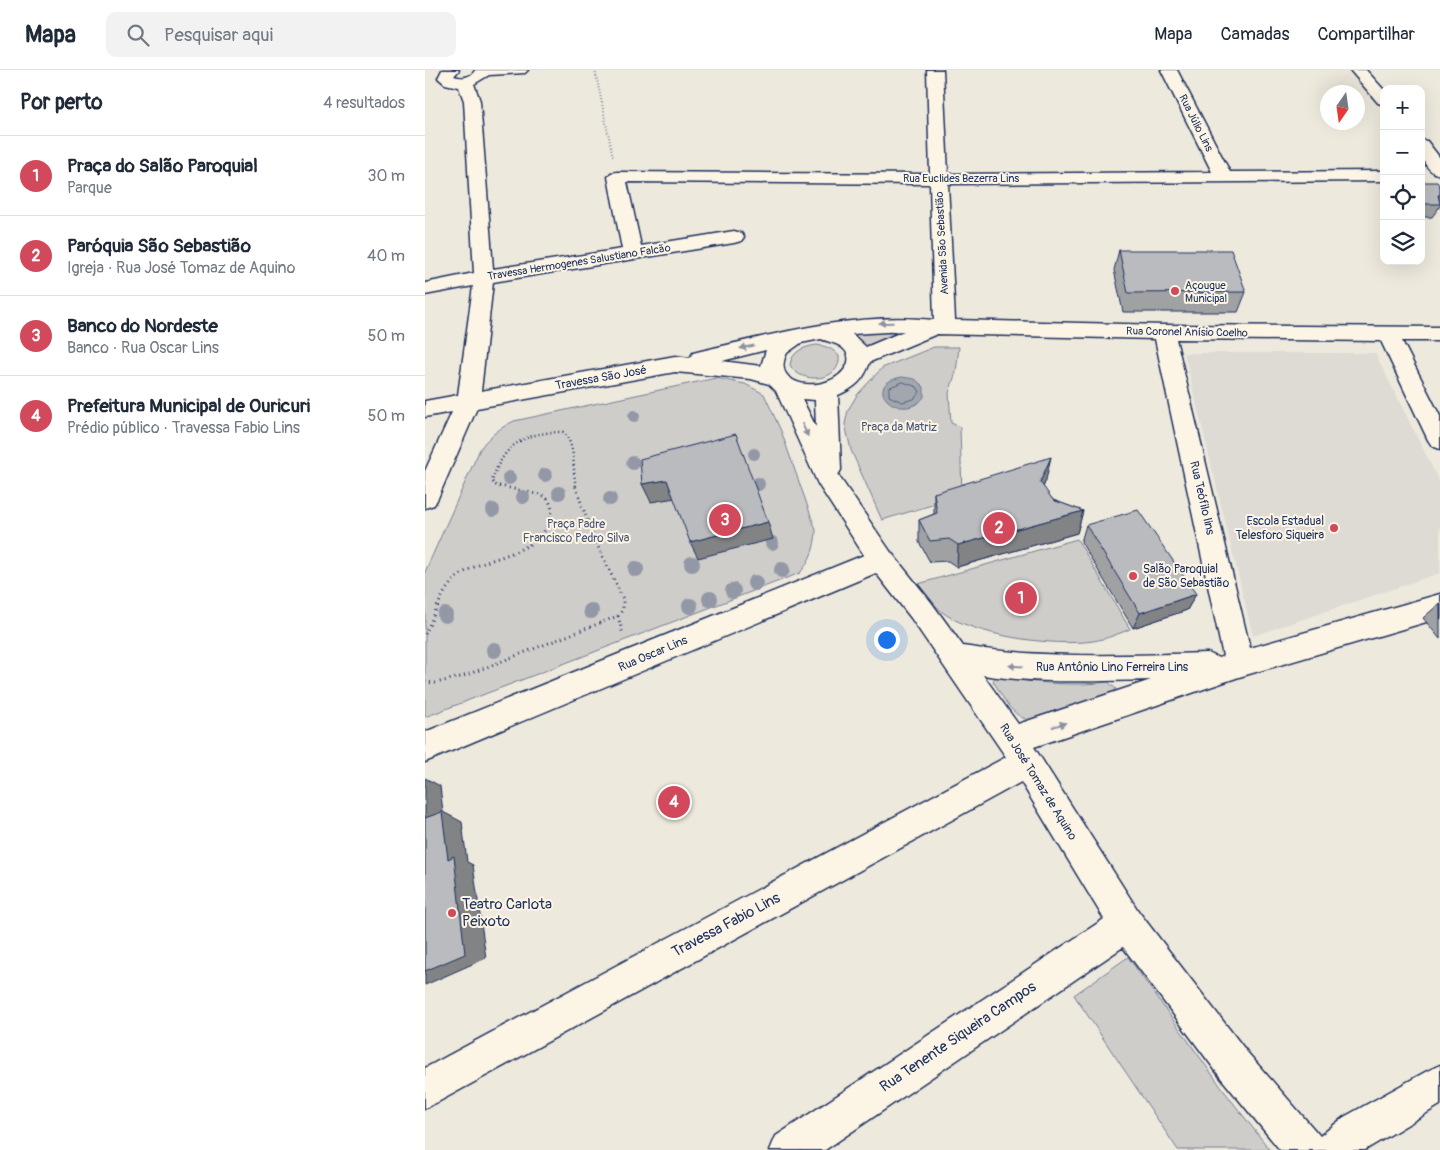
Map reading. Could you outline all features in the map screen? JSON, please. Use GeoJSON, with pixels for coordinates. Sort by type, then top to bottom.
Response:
{"type":"FeatureCollection","features":[{"type":"Feature","properties":{"kind":"street"},"geometry":{"type":"LineString","coordinates":[[451,70],[446,75],[449,80],[465,82],[476,79],[483,70],[520,70]]}},
{"type":"Feature","properties":{"kind":"street","name":"Avenida São Sebastião"},"geometry":{"type":"LineString","coordinates":[[935,70],[939,179],[940,327]]}},
{"type":"Feature","properties":{"kind":"street","name":"Rua Júlio Lins"},"geometry":{"type":"LineString","coordinates":[[1169,70],[1224,176]]}},
{"type":"Feature","properties":{"kind":"street"},"geometry":{"type":"LineString","coordinates":[[1358,70],[1380,95]]}},
{"type":"Feature","properties":{"kind":"street"},"geometry":{"type":"LineString","coordinates":[[425,498],[468,402],[484,277],[472,101],[465,82]]}},
{"type":"Feature","properties":{"kind":"street"},"geometry":{"type":"LineString","coordinates":[[1425,150],[1440,170]]}},
{"type":"Feature","properties":{"kind":"street","name":"Rua Euclides Bezerra Lins"},"geometry":{"type":"LineString","coordinates":[[617,177],[939,179],[1380,176]]}},
{"type":"Feature","properties":{"kind":"street"},"geometry":{"type":"LineString","coordinates":[[1425,176],[1440,176]]}},
{"type":"Feature","properties":{"kind":"street"},"geometry":{"type":"LineString","coordinates":[[617,177],[633,253]]}},
{"type":"Feature","properties":{"kind":"street","name":"Travessa Hermogenes Salustiano Falcão"},"geometry":{"type":"LineString","coordinates":[[425,289],[484,277],[733,237]]}},
{"type":"Feature","properties":{"kind":"street","name":"Rua Coronel Anísio Coelho"},"geometry":{"type":"LineString","coordinates":[[780,382],[772,369],[772,360],[776,351],[784,343],[795,337],[857,325],[882,323],[909,323],[940,327],[1164,332],[1440,334]]}},
{"type":"Feature","properties":{"kind":"street","name":"Rua Coronel Anísio Coelho"},"geometry":{"type":"LineString","coordinates":[[821,332],[848,340],[857,348],[860,358],[940,327]]}},
{"type":"Feature","properties":{"kind":"street","name":"Rua Teófilo lins"},"geometry":{"type":"LineString","coordinates":[[1164,332],[1239,664]]}},
{"type":"Feature","properties":{"kind":"street"},"geometry":{"type":"LineString","coordinates":[[1388,334],[1440,440]]}},
{"type":"Feature","properties":{"kind":"street"},"geometry":{"type":"LineString","coordinates":[[675,364],[795,337]]}},
{"type":"Feature","properties":{"kind":"street"},"geometry":{"type":"LineString","coordinates":[[780,382],[797,391],[811,393],[826,391],[841,386],[852,378],[859,368],[860,358]]}},
{"type":"Feature","properties":{"kind":"street","name":"Travessa São José"},"geometry":{"type":"LineString","coordinates":[[425,409],[675,364],[751,371],[780,382]]}},
{"type":"Feature","properties":{"kind":"street","name":"Rua José Tomaz de Aquino"},"geometry":{"type":"LineString","coordinates":[[780,382],[830,484],[881,559],[902,584],[1019,751],[1127,924],[1234,1064],[1306,1150]]}},
{"type":"Feature","properties":{"kind":"street"},"geometry":{"type":"LineString","coordinates":[[826,391],[830,484]]}},
{"type":"Feature","properties":{"kind":"street","name":"Rua Oscar Lins"},"geometry":{"type":"LineString","coordinates":[[425,747],[881,559]]}},
{"type":"Feature","properties":{"kind":"street","name":"Rua Antônio Lino Ferreira Lins"},"geometry":{"type":"LineString","coordinates":[[1019,751],[1239,664],[1440,606]]}},
{"type":"Feature","properties":{"kind":"street","name":"Rua Antônio Lino Ferreira Lins"},"geometry":{"type":"LineString","coordinates":[[955,658],[1008,666],[1065,669],[1239,664]]}},
{"type":"Feature","properties":{"kind":"street","name":"Travessa Fabio Lins"},"geometry":{"type":"LineString","coordinates":[[425,1089],[1019,751]]}},
{"type":"Feature","properties":{"kind":"street","name":"Rua Tenente Siqueira Campos"},"geometry":{"type":"LineString","coordinates":[[790,1150],[1127,924]]}},
{"type":"Feature","properties":{"kind":"street"},"geometry":{"type":"LineString","coordinates":[[1333,1150],[1358,1131],[1440,1084]]}},
{"type":"Feature","properties":{"kind":"path"},"geometry":{"type":"LineString","coordinates":[[595,70],[617,177]]}},
{"type":"Feature","properties":{"kind":"path"},"geometry":{"type":"LineString","coordinates":[[425,634],[446,592],[455,579],[528,545],[546,528],[551,518],[552,510],[548,498],[543,494],[501,487],[495,485],[492,481],[500,459],[520,439],[537,434],[563,432],[570,440],[574,479],[582,509],[623,599],[623,609],[617,616],[464,676],[436,683],[425,682]]}},
{"type":"Feature","properties":{"kind":"shaded area","name":"Escola Estadual Telesforo Siqueira"},"geometry":{"type":"Polygon","coordinates":[[[1184,353],[1375,353],[1440,483],[1440,573],[1253,636],[1184,353]]]}},
{"type":"Feature","properties":{"kind":"green space"},"geometry":{"type":"Polygon","coordinates":[[[916,326],[864,353],[846,331],[916,326]]]}},
{"type":"Feature","properties":{"kind":"green space"},"geometry":{"type":"Polygon","coordinates":[[[816,345],[834,351],[839,356],[838,365],[827,376],[811,378],[802,376],[790,365],[791,360],[796,353],[816,345]]]}},
{"type":"Feature","properties":{"kind":"green space","name":"Praça da Matriz"},"geometry":{"type":"Polygon","coordinates":[[[934,347],[959,347],[956,372],[949,393],[951,423],[960,427],[962,496],[882,520],[851,450],[845,424],[848,410],[857,395],[882,368],[934,347]]]}},
{"type":"Feature","properties":{"kind":"green space","name":"Praça Padre Francisco Pedro Silva"},"geometry":{"type":"Polygon","coordinates":[[[716,378],[745,384],[764,394],[781,431],[816,530],[812,553],[800,573],[425,717],[425,572],[483,444],[504,426],[514,421],[716,378]]]}},
{"type":"Feature","properties":{"kind":"green space"},"geometry":{"type":"Polygon","coordinates":[[[1077,539],[1130,629],[1093,641],[1057,642],[1014,638],[972,627],[955,620],[941,611],[918,584],[1077,539]]]}},
{"type":"Feature","properties":{"kind":"green space"},"geometry":{"type":"Polygon","coordinates":[[[995,677],[1066,684],[1108,682],[1116,689],[1115,694],[1034,721],[1020,716],[1009,707],[993,681],[995,677]]]}},
{"type":"Feature","properties":{"kind":"green space"},"geometry":{"type":"Polygon","coordinates":[[[1128,957],[1224,1091],[1270,1150],[1178,1150],[1074,995],[1128,957]]]}},
{"type":"Feature","properties":{"kind":"water"},"geometry":{"type":"Polygon","coordinates":[[[902,377],[915,379],[924,387],[924,397],[915,405],[896,406],[888,401],[883,394],[883,388],[889,381],[902,377]]]}},
{"type":"Feature","properties":{"kind":"building"},"geometry":{"type":"Polygon","coordinates":[[[1425,182],[1437,182],[1440,186],[1440,195],[1438,195],[1440,204],[1425,204],[1425,182]]]}},
{"type":"Feature","properties":{"kind":"building"},"geometry":{"type":"Polygon","coordinates":[[[1119,250],[1231,250],[1246,292],[1128,293],[1119,250]]]}},
{"type":"Feature","properties":{"kind":"building"},"geometry":{"type":"Polygon","coordinates":[[[736,434],[768,522],[690,542],[667,480],[642,484],[640,459],[736,434]]]}},
{"type":"Feature","properties":{"kind":"building"},"geometry":{"type":"Polygon","coordinates":[[[1051,457],[1040,482],[1053,500],[1083,511],[958,545],[949,539],[930,541],[919,520],[937,513],[934,493],[1051,457]]]}},
{"type":"Feature","properties":{"kind":"building","name":"Salão Paroquial de São Sebastião"},"geometry":{"type":"Polygon","coordinates":[[[1138,510],[1196,594],[1140,613],[1086,525],[1138,510]]]}},
{"type":"Feature","properties":{"kind":"building"},"geometry":{"type":"Polygon","coordinates":[[[442,812],[448,859],[454,856],[465,954],[425,971],[425,818],[442,812]]]}},
{"type":"Feature","properties":{"kind":"place","name":"Açougue Municipal"},"geometry":{"type":"Point","coordinates":[1175,291]}},
{"type":"Feature","properties":{"kind":"place","name":"Banco do Nordeste"},"geometry":{"type":"Point","coordinates":[725,520]}},
{"type":"Feature","properties":{"kind":"place","name":"Paróquia São Sebastião"},"geometry":{"type":"Point","coordinates":[999,528]}},
{"type":"Feature","properties":{"kind":"place","name":"Escola Estadual Telesforo Siqueira"},"geometry":{"type":"Point","coordinates":[1334,528]}},
{"type":"Feature","properties":{"kind":"place","name":"Salão Paroquial de São Sebastião"},"geometry":{"type":"Point","coordinates":[1133,576]}},
{"type":"Feature","properties":{"kind":"place","name":"Praça do Salão Paroquial"},"geometry":{"type":"Point","coordinates":[1021,598]}},
{"type":"Feature","properties":{"kind":"place","name":"Prefeitura Municipal de Ouricuri"},"geometry":{"type":"Point","coordinates":[674,802]}},
{"type":"Feature","properties":{"kind":"place","name":"Teatro Carlota Peixoto"},"geometry":{"type":"Point","coordinates":[452,913]}}]}
